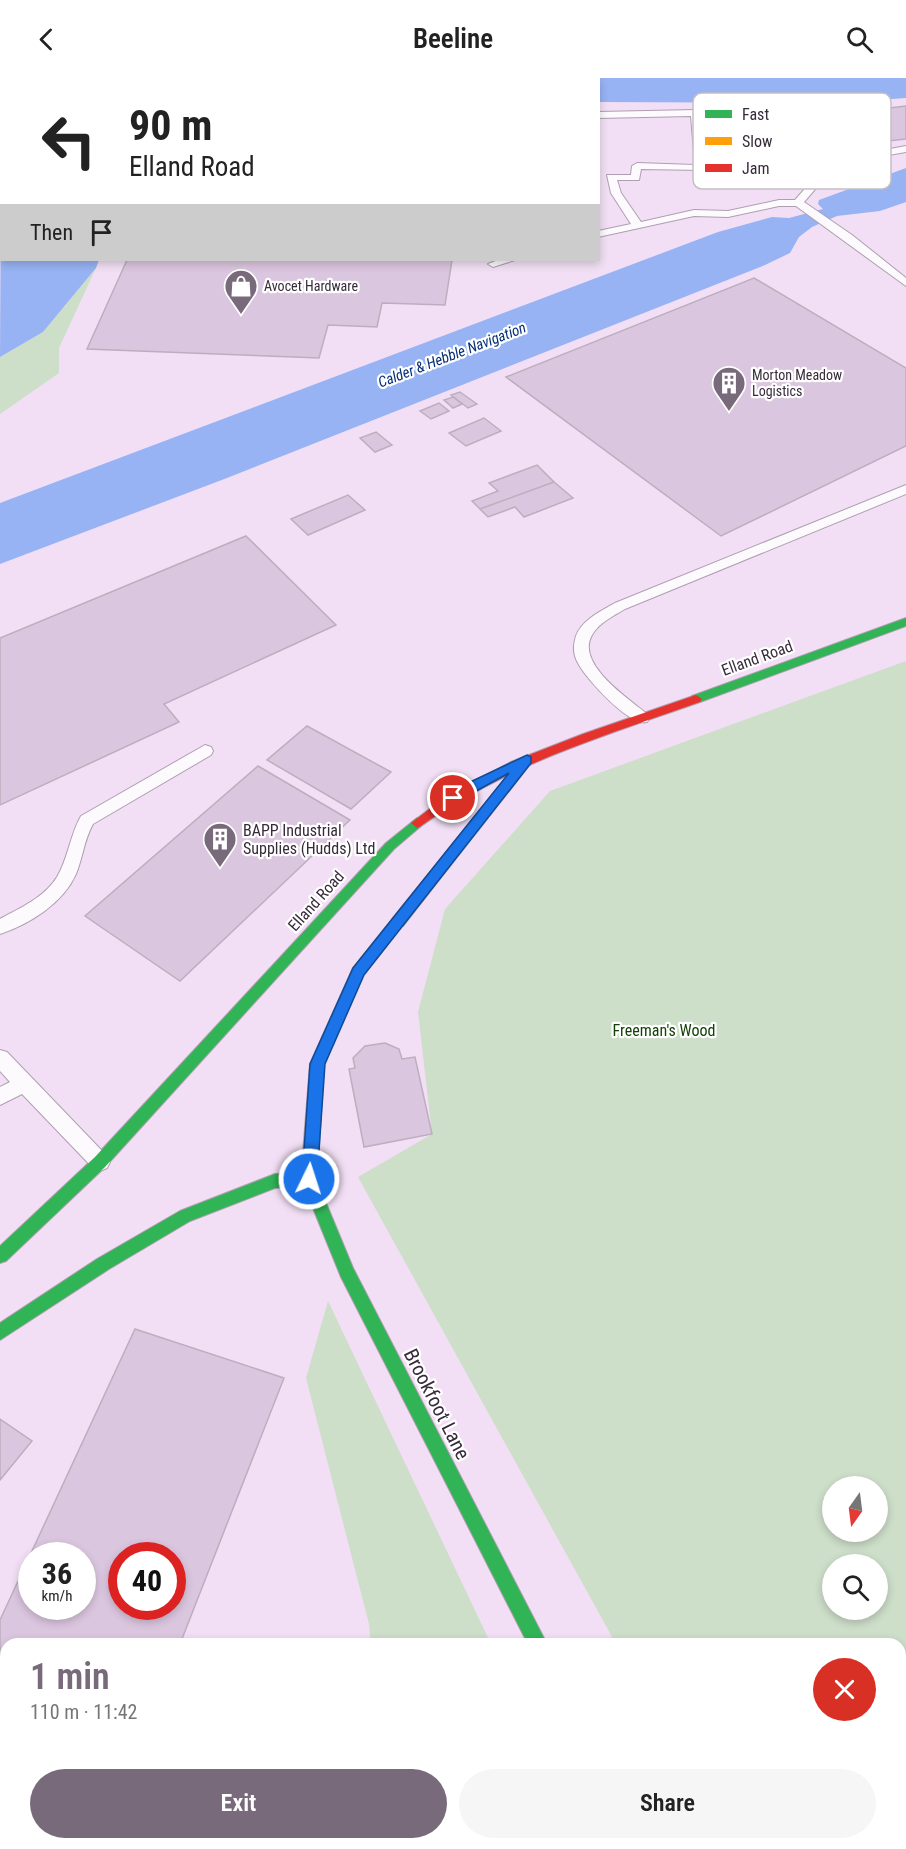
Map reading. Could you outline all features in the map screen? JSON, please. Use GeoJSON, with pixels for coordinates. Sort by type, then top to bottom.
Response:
{"type":"FeatureCollection","features":[{"type":"Feature","properties":{"kind":"main road","name":"Elland Road"},"geometry":{"type":"LineString","coordinates":[[0,1256],[100,1162],[390,846],[420,821],[470,787],[527,760],[906,622]]}},
{"type":"Feature","properties":{"kind":"main road","name":"Brookfoot Lane"},"geometry":{"type":"LineString","coordinates":[[527,760],[358,972],[317,1064],[309,1179],[347,1272],[535,1638]]}},
{"type":"Feature","properties":{"kind":"main road"},"geometry":{"type":"LineString","coordinates":[[0,1332],[103,1264],[185,1216],[275,1181],[309,1179]]}},
{"type":"Feature","properties":{"kind":"lane"},"geometry":{"type":"LineString","coordinates":[[600,115],[693,113]]}},
{"type":"Feature","properties":{"kind":"lane"},"geometry":{"type":"LineString","coordinates":[[891,152],[906,149]]}},
{"type":"Feature","properties":{"kind":"lane"},"geometry":{"type":"LineString","coordinates":[[637,224],[612,193],[611,177],[635,178],[637,166],[693,168]]}},
{"type":"Feature","properties":{"kind":"lane"},"geometry":{"type":"LineString","coordinates":[[798,203],[810,189]]}},
{"type":"Feature","properties":{"kind":"lane"},"geometry":{"type":"LineString","coordinates":[[600,233],[694,213],[728,214],[779,203],[798,203],[848,237],[906,283]]}},
{"type":"Feature","properties":{"kind":"lane"},"geometry":{"type":"LineString","coordinates":[[493,264],[506,261]]}},
{"type":"Feature","properties":{"kind":"lane"},"geometry":{"type":"LineString","coordinates":[[642,718],[603,685],[586,665],[581,645],[594,622],[620,606],[906,489]]}},
{"type":"Feature","properties":{"kind":"lane"},"geometry":{"type":"LineString","coordinates":[[0,927],[38,906],[55,892],[67,875],[77,836],[87,820],[205,751]]}},
{"type":"Feature","properties":{"kind":"lane"},"geometry":{"type":"LineString","coordinates":[[0,1058],[100,1162]]}},
{"type":"Feature","properties":{"kind":"lane"},"geometry":{"type":"LineString","coordinates":[[0,1096],[25,1084]]}},
{"type":"Feature","properties":{"kind":"green space"},"geometry":{"type":"Polygon","coordinates":[[[96,268],[59,348],[59,373],[0,414],[0,357],[43,332],[96,268]]]}},
{"type":"Feature","properties":{"kind":"green space","name":"Freeman's Wood"},"geometry":{"type":"Polygon","coordinates":[[[906,661],[906,1638],[613,1638],[358,1177],[432,1134],[418,1012],[445,909],[550,791],[906,661]]]}},
{"type":"Feature","properties":{"kind":"green space"},"geometry":{"type":"Polygon","coordinates":[[[328,1301],[488,1638],[370,1638],[369,1624],[306,1378],[328,1301]]]}},
{"type":"Feature","properties":{"kind":"water"},"geometry":{"type":"Polygon","coordinates":[[[600,78],[906,78],[906,98],[891,99],[891,93],[693,93],[693,102],[600,102],[600,78]]]}},
{"type":"Feature","properties":{"kind":"water","name":"Calder & Hebble Navigation"},"geometry":{"type":"Polygon","coordinates":[[[906,168],[906,202],[880,211],[837,216],[812,227],[799,237],[790,253],[765,265],[227,478],[0,564],[0,503],[718,232],[772,217],[789,218],[823,209],[818,204],[819,200],[849,189],[891,189],[891,174],[906,168]]]}},
{"type":"Feature","properties":{"kind":"water"},"geometry":{"type":"Polygon","coordinates":[[[1,261],[99,261],[96,268],[43,332],[0,357],[1,261]]]}},
{"type":"Feature","properties":{"kind":"building"},"geometry":{"type":"Polygon","coordinates":[[[906,106],[906,139],[891,141],[891,108],[906,106]]]}},
{"type":"Feature","properties":{"kind":"building","name":"Avocet Hardware"},"geometry":{"type":"Polygon","coordinates":[[[127,261],[452,261],[445,305],[382,303],[377,327],[328,325],[319,358],[87,349],[127,261]]]}},
{"type":"Feature","properties":{"kind":"building","name":"Morton Meadow Logistics"},"geometry":{"type":"Polygon","coordinates":[[[754,278],[906,368],[906,446],[721,536],[506,377],[754,278]]]}},
{"type":"Feature","properties":{"kind":"building"},"geometry":{"type":"Polygon","coordinates":[[[460,392],[477,404],[468,408],[451,395],[460,392]]]}},
{"type":"Feature","properties":{"kind":"building"},"geometry":{"type":"Polygon","coordinates":[[[453,397],[462,404],[453,408],[444,400],[453,397]]]}},
{"type":"Feature","properties":{"kind":"building"},"geometry":{"type":"Polygon","coordinates":[[[439,403],[449,411],[431,419],[420,411],[439,403]]]}},
{"type":"Feature","properties":{"kind":"building"},"geometry":{"type":"Polygon","coordinates":[[[484,418],[501,431],[466,446],[449,433],[484,418]]]}},
{"type":"Feature","properties":{"kind":"building"},"geometry":{"type":"Polygon","coordinates":[[[376,432],[392,445],[375,452],[360,438],[376,432]]]}},
{"type":"Feature","properties":{"kind":"building"},"geometry":{"type":"Polygon","coordinates":[[[537,465],[554,482],[480,509],[472,501],[498,491],[489,483],[537,465]]]}},
{"type":"Feature","properties":{"kind":"building"},"geometry":{"type":"Polygon","coordinates":[[[554,482],[573,498],[524,517],[515,507],[488,517],[480,509],[554,482]]]}},
{"type":"Feature","properties":{"kind":"building"},"geometry":{"type":"Polygon","coordinates":[[[348,495],[365,510],[308,535],[291,519],[348,495]]]}},
{"type":"Feature","properties":{"kind":"building"},"geometry":{"type":"Polygon","coordinates":[[[246,536],[336,625],[164,704],[179,722],[0,805],[0,638],[246,536]]]}},
{"type":"Feature","properties":{"kind":"building"},"geometry":{"type":"Polygon","coordinates":[[[307,726],[391,772],[351,809],[267,760],[307,726]]]}},
{"type":"Feature","properties":{"kind":"building","name":"BAPP Industrial Supplies (Hudds) Ltd"},"geometry":{"type":"Polygon","coordinates":[[[258,766],[350,820],[180,981],[85,916],[258,766]]]}},
{"type":"Feature","properties":{"kind":"building"},"geometry":{"type":"Polygon","coordinates":[[[385,1043],[399,1049],[402,1059],[415,1057],[432,1134],[364,1147],[349,1069],[355,1068],[353,1058],[365,1046],[385,1043]]]}},
{"type":"Feature","properties":{"kind":"building"},"geometry":{"type":"Polygon","coordinates":[[[135,1329],[284,1378],[182,1638],[0,1638],[0,1620],[18,1581],[18,1620],[96,1620],[96,1542],[36,1542],[135,1329]]]}},
{"type":"Feature","properties":{"kind":"building"},"geometry":{"type":"Polygon","coordinates":[[[0,1419],[32,1441],[0,1480],[0,1419]]]}},
{"type":"Feature","properties":{"kind":"traffic: fast"},"geometry":{"type":"LineString","coordinates":[[696,699],[906,622]]}},
{"type":"Feature","properties":{"kind":"traffic: fast"},"geometry":{"type":"LineString","coordinates":[[398,922],[527,760]]}},
{"type":"Feature","properties":{"kind":"traffic: fast"},"geometry":{"type":"LineString","coordinates":[[0,1256],[100,1162],[390,846],[417,823]]}},
{"type":"Feature","properties":{"kind":"traffic: fast"},"geometry":{"type":"LineString","coordinates":[[0,1332],[103,1264],[185,1216],[275,1181],[309,1179],[347,1272],[535,1638]]}},
{"type":"Feature","properties":{"kind":"traffic: slow"},"geometry":{"type":"LineString","coordinates":[[309,1179],[317,1064],[358,972],[398,922]]}},
{"type":"Feature","properties":{"kind":"traffic: jam"},"geometry":{"type":"LineString","coordinates":[[417,823],[448,801],[515,765],[696,699]]}},
{"type":"Feature","properties":{"kind":"place","name":"Avocet Hardware"},"geometry":{"type":"Point","coordinates":[241,315]}},
{"type":"Feature","properties":{"kind":"place","name":"Morton Meadow Logistics"},"geometry":{"type":"Point","coordinates":[729,412]}},
{"type":"Feature","properties":{"kind":"place","name":"BAPP Industrial Supplies (Hudds) Ltd"},"geometry":{"type":"Point","coordinates":[220,868]}},
{"type":"Feature","properties":{"kind":"route"},"geometry":{"type":"LineString","coordinates":[[309,1179],[317,1064],[358,972],[527,760],[470,787],[453,798]]}}]}
